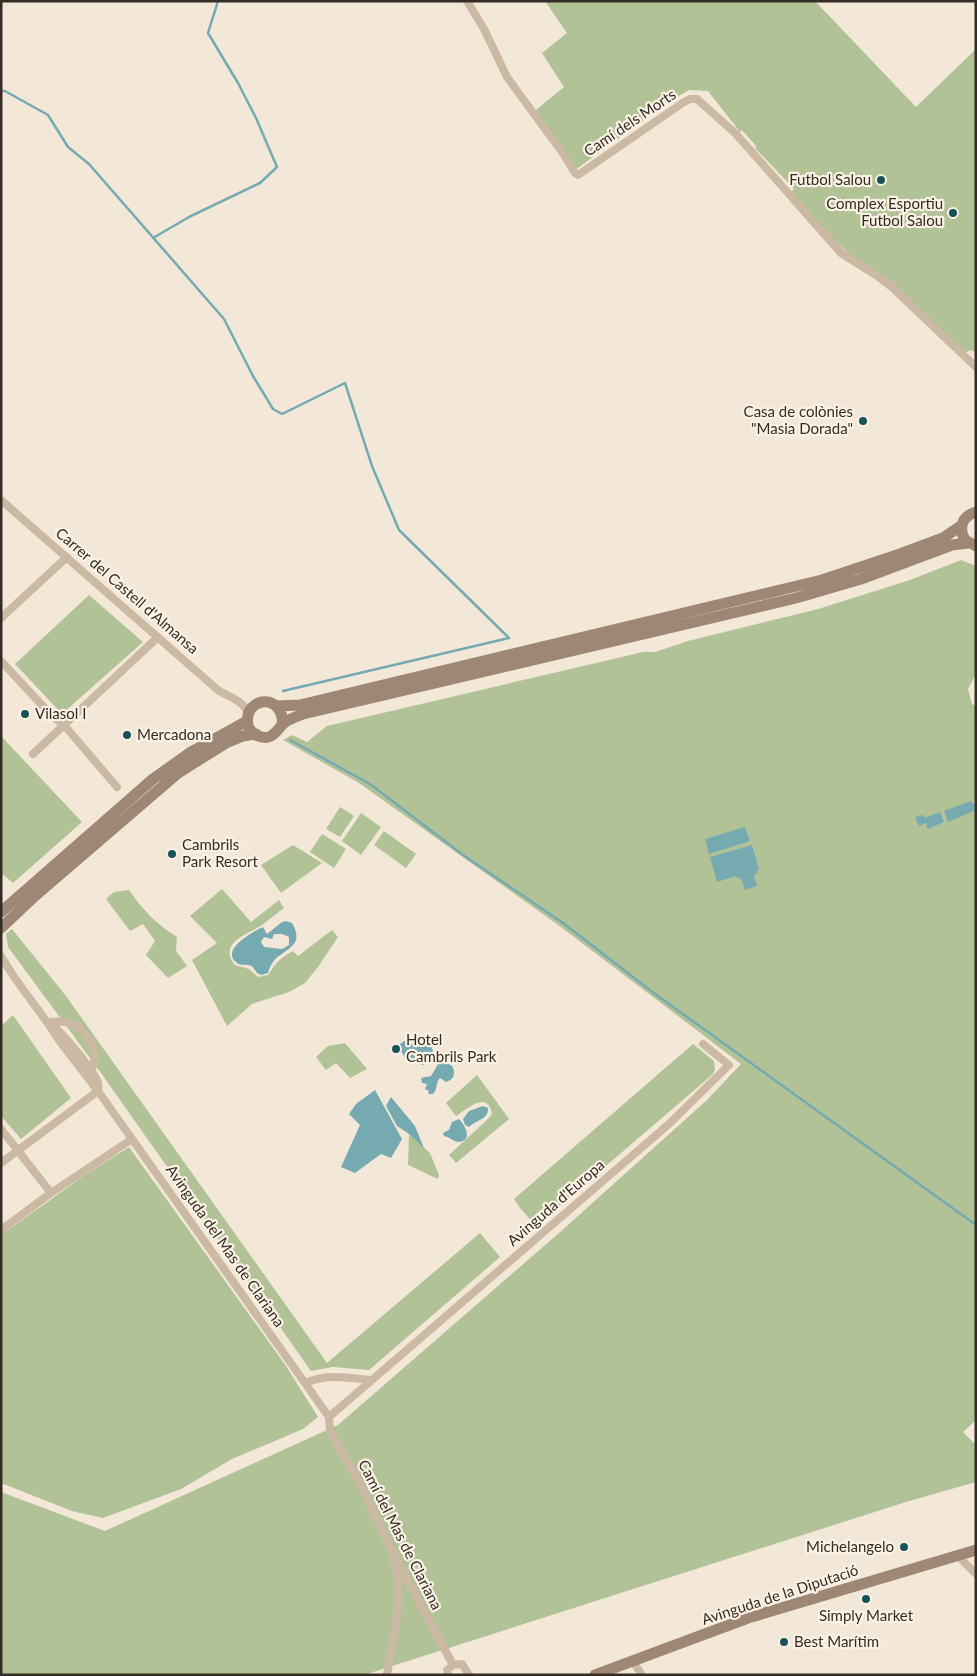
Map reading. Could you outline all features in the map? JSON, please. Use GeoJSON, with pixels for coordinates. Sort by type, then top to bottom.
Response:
{"type":"FeatureCollection","features":[{"type":"Feature","properties":{"kind":"street","name":"Camí dels Morts"},"geometry":{"type":"LineString","coordinates":[[467,1],[484,29],[507,77],[562,152],[575,173],[581,174],[684,102],[693,98],[697,99],[735,133],[841,253],[879,276],[976,367]]}},
{"type":"Feature","properties":{"kind":"street","name":"Carrer del Castell d'Almansa"},"geometry":{"type":"LineString","coordinates":[[1,500],[220,692],[236,700],[247,709],[248,718]]}},
{"type":"Feature","properties":{"kind":"street"},"geometry":{"type":"LineString","coordinates":[[1,912],[153,779],[191,752],[248,718],[255,705],[262,702],[276,706],[300,705],[814,582],[943,538],[962,525],[967,516],[976,512]]}},
{"type":"Feature","properties":{"kind":"street"},"geometry":{"type":"LineString","coordinates":[[962,525],[962,533],[972,545]]}},
{"type":"Feature","properties":{"kind":"street"},"geometry":{"type":"LineString","coordinates":[[282,725],[303,714],[796,598],[861,579],[952,545],[972,545]]}},
{"type":"Feature","properties":{"kind":"street"},"geometry":{"type":"LineString","coordinates":[[1,618],[67,557]]}},
{"type":"Feature","properties":{"kind":"street"},"geometry":{"type":"LineString","coordinates":[[33,754],[158,637]]}},
{"type":"Feature","properties":{"kind":"street"},"geometry":{"type":"LineString","coordinates":[[1,661],[52,716],[64,725],[117,787]]}},
{"type":"Feature","properties":{"kind":"street","name":"Carrer del Castell d'Almansa"},"geometry":{"type":"LineString","coordinates":[[236,700],[262,702]]}},
{"type":"Feature","properties":{"kind":"street"},"geometry":{"type":"LineString","coordinates":[[248,718],[250,728],[256,734],[263,737],[271,736],[278,732],[282,725],[282,717],[276,706]]}},
{"type":"Feature","properties":{"kind":"street"},"geometry":{"type":"LineString","coordinates":[[1,928],[36,895],[178,773],[226,743],[242,736],[256,734]]}},
{"type":"Feature","properties":{"kind":"street","name":"Avinguda del Mas de Clariana"},"geometry":{"type":"LineString","coordinates":[[1,956],[60,1043],[98,1091],[329,1417]]}},
{"type":"Feature","properties":{"kind":"street","name":"Avinguda del Mas de Clariana"},"geometry":{"type":"LineString","coordinates":[[1,966],[14,977]]}},
{"type":"Feature","properties":{"kind":"street"},"geometry":{"type":"LineString","coordinates":[[47,1022],[66,1022],[89,1038],[94,1049],[95,1061],[93,1068],[89,1068]]}},
{"type":"Feature","properties":{"kind":"street","name":"Avinguda del Mas de Clariana"},"geometry":{"type":"LineString","coordinates":[[47,1022],[59,1030],[89,1068],[98,1082],[98,1091]]}},
{"type":"Feature","properties":{"kind":"street","name":"Avinguda del Mas de Clariana"},"geometry":{"type":"LineString","coordinates":[[60,1043],[71,1049],[86,1069],[89,1068]]}},
{"type":"Feature","properties":{"kind":"street","name":"Avinguda d'Europa"},"geometry":{"type":"LineString","coordinates":[[329,1417],[669,1124],[729,1064],[703,1044]]}},
{"type":"Feature","properties":{"kind":"street"},"geometry":{"type":"LineString","coordinates":[[1,1163],[98,1091]]}},
{"type":"Feature","properties":{"kind":"street"},"geometry":{"type":"LineString","coordinates":[[1,1129],[51,1192]]}},
{"type":"Feature","properties":{"kind":"street"},"geometry":{"type":"LineString","coordinates":[[1,1230],[51,1192],[132,1139]]}},
{"type":"Feature","properties":{"kind":"street"},"geometry":{"type":"LineString","coordinates":[[305,1383],[327,1377],[372,1380]]}},
{"type":"Feature","properties":{"kind":"street"},"geometry":{"type":"LineString","coordinates":[[352,1378],[356,1382],[353,1397]]}},
{"type":"Feature","properties":{"kind":"street","name":"Camí del Mas de Clariana"},"geometry":{"type":"LineString","coordinates":[[329,1417],[330,1431],[362,1488],[392,1551],[453,1664]]}},
{"type":"Feature","properties":{"kind":"street","name":"Avinguda de la Diputació"},"geometry":{"type":"LineString","coordinates":[[595,1675],[756,1616],[976,1550]]}},
{"type":"Feature","properties":{"kind":"street"},"geometry":{"type":"LineString","coordinates":[[387,1675],[398,1592],[397,1571],[391,1554],[392,1551]]}},
{"type":"Feature","properties":{"kind":"street"},"geometry":{"type":"LineString","coordinates":[[958,1556],[976,1574]]}},
{"type":"Feature","properties":{"kind":"street"},"geometry":{"type":"LineString","coordinates":[[632,1660],[642,1675]]}},
{"type":"Feature","properties":{"kind":"street"},"geometry":{"type":"LineString","coordinates":[[448,1675],[447,1670],[453,1664],[462,1664],[469,1675]]}},
{"type":"Feature","properties":{"kind":"green space","name":"Futbol Salou"},"geometry":{"type":"Polygon","coordinates":[[[545,1],[815,1],[916,107],[976,49],[976,353],[971,350],[964,353],[849,254],[824,230],[791,192],[794,189],[755,148],[756,146],[742,130],[740,132],[708,91],[689,90],[670,101],[575,170],[536,110],[564,87],[542,53],[567,33],[545,1]]]}},
{"type":"Feature","properties":{"kind":"green space"},"geometry":{"type":"Polygon","coordinates":[[[961,560],[976,566],[976,674],[968,689],[972,704],[976,706],[976,1420],[963,1432],[976,1445],[976,1482],[906,1502],[364,1675],[1,1675],[1,1492],[105,1531],[338,1425],[559,1233],[707,1100],[741,1064],[561,927],[359,783],[283,740],[292,735],[307,742],[327,726],[643,652],[655,652],[688,641],[818,609],[910,580],[961,560]]]}},
{"type":"Feature","properties":{"kind":"green space"},"geometry":{"type":"Polygon","coordinates":[[[89,595],[143,642],[62,714],[15,664],[89,595]]]}},
{"type":"Feature","properties":{"kind":"green space"},"geometry":{"type":"Polygon","coordinates":[[[1,736],[82,822],[13,883],[1,873],[1,736]]]}},
{"type":"Feature","properties":{"kind":"green space"},"geometry":{"type":"Polygon","coordinates":[[[340,807],[354,816],[340,837],[326,829],[340,807]]]}},
{"type":"Feature","properties":{"kind":"green space"},"geometry":{"type":"Polygon","coordinates":[[[361,813],[381,827],[361,855],[342,841],[361,813]]]}},
{"type":"Feature","properties":{"kind":"green space"},"geometry":{"type":"Polygon","coordinates":[[[384,831],[416,854],[406,868],[374,845],[384,831]]]}},
{"type":"Feature","properties":{"kind":"green space"},"geometry":{"type":"Polygon","coordinates":[[[322,834],[346,849],[334,868],[310,852],[322,834]]]}},
{"type":"Feature","properties":{"kind":"green space"},"geometry":{"type":"Polygon","coordinates":[[[293,845],[322,863],[281,893],[261,865],[293,845]]]}},
{"type":"Feature","properties":{"kind":"green space"},"geometry":{"type":"Polygon","coordinates":[[[222,889],[251,922],[279,900],[284,908],[262,925],[236,940],[232,945],[230,957],[235,965],[249,969],[258,977],[268,975],[284,956],[293,951],[298,956],[332,930],[338,937],[305,983],[289,992],[252,1004],[227,1026],[192,960],[217,943],[190,916],[222,889]]]}},
{"type":"Feature","properties":{"kind":"green space"},"geometry":{"type":"Polygon","coordinates":[[[129,890],[150,916],[177,937],[176,951],[187,966],[168,978],[146,955],[155,941],[143,924],[130,931],[106,899],[114,892],[129,890]]]}},
{"type":"Feature","properties":{"kind":"green space"},"geometry":{"type":"Polygon","coordinates":[[[12,929],[66,996],[327,1363],[480,1233],[500,1257],[369,1370],[333,1367],[311,1371],[101,1073],[8,947],[6,934],[12,929]]]}},
{"type":"Feature","properties":{"kind":"green space"},"geometry":{"type":"Polygon","coordinates":[[[13,1015],[71,1098],[21,1139],[1,1116],[1,1026],[13,1015]]]}},
{"type":"Feature","properties":{"kind":"green space"},"geometry":{"type":"Polygon","coordinates":[[[345,1043],[367,1069],[350,1078],[336,1063],[326,1070],[316,1057],[328,1046],[345,1043]]]}},
{"type":"Feature","properties":{"kind":"green space"},"geometry":{"type":"Polygon","coordinates":[[[693,1044],[714,1061],[715,1070],[712,1075],[536,1226],[514,1199],[693,1044]]]}},
{"type":"Feature","properties":{"kind":"green space"},"geometry":{"type":"Polygon","coordinates":[[[477,1075],[509,1119],[456,1163],[449,1155],[492,1114],[490,1107],[482,1102],[456,1116],[446,1103],[477,1075]]]}},
{"type":"Feature","properties":{"kind":"green space"},"geometry":{"type":"Polygon","coordinates":[[[409,1134],[430,1153],[439,1175],[438,1179],[408,1165],[409,1134]]]}},
{"type":"Feature","properties":{"kind":"green space"},"geometry":{"type":"Polygon","coordinates":[[[129,1147],[286,1366],[318,1417],[303,1429],[232,1459],[181,1489],[103,1518],[72,1511],[1,1483],[1,1235],[85,1175],[129,1147]]]}},
{"type":"Feature","properties":{"kind":"water"},"geometry":{"type":"Polygon","coordinates":[[[971,801],[976,810],[948,822],[944,811],[971,801]]]}},
{"type":"Feature","properties":{"kind":"water"},"geometry":{"type":"Polygon","coordinates":[[[940,812],[944,822],[928,829],[926,823],[919,826],[915,817],[923,815],[925,818],[940,812]]]}},
{"type":"Feature","properties":{"kind":"water"},"geometry":{"type":"Polygon","coordinates":[[[745,827],[750,841],[709,854],[705,839],[745,827]]]}},
{"type":"Feature","properties":{"kind":"water"},"geometry":{"type":"Polygon","coordinates":[[[752,845],[759,869],[754,877],[757,886],[745,890],[742,880],[735,876],[717,882],[710,857],[752,845]]]}},
{"type":"Feature","properties":{"kind":"water"},"geometry":{"type":"Polygon","coordinates":[[[282,922],[292,923],[296,939],[292,946],[273,961],[268,973],[261,975],[252,966],[237,963],[233,958],[232,952],[240,942],[263,927],[267,934],[282,922]],[[274,934],[272,939],[264,937],[261,942],[264,947],[282,949],[289,945],[289,937],[282,934],[274,934]]]}},
{"type":"Feature","properties":{"kind":"water"},"geometry":{"type":"Polygon","coordinates":[[[406,1040],[408,1043],[417,1045],[430,1044],[433,1051],[430,1063],[422,1065],[405,1058],[399,1047],[406,1040]]]}},
{"type":"Feature","properties":{"kind":"water"},"geometry":{"type":"Polygon","coordinates":[[[444,1061],[452,1066],[454,1076],[446,1082],[440,1078],[435,1092],[428,1094],[429,1091],[425,1089],[427,1084],[422,1083],[421,1078],[431,1076],[438,1064],[444,1061]]]}},
{"type":"Feature","properties":{"kind":"water"},"geometry":{"type":"Polygon","coordinates":[[[375,1090],[402,1139],[391,1158],[381,1154],[355,1173],[341,1167],[360,1125],[349,1114],[356,1104],[375,1090]]]}},
{"type":"Feature","properties":{"kind":"water"},"geometry":{"type":"Polygon","coordinates":[[[391,1097],[415,1126],[424,1148],[397,1126],[386,1106],[391,1097]]]}},
{"type":"Feature","properties":{"kind":"water"},"geometry":{"type":"Polygon","coordinates":[[[483,1106],[488,1108],[486,1115],[469,1127],[465,1125],[463,1119],[469,1111],[483,1106]]]}},
{"type":"Feature","properties":{"kind":"water"},"geometry":{"type":"Polygon","coordinates":[[[459,1119],[467,1135],[464,1141],[459,1142],[444,1136],[443,1133],[449,1130],[452,1122],[459,1119]]]}},
{"type":"Feature","properties":{"kind":"waterway"},"geometry":{"type":"LineString","coordinates":[[153,238],[189,217],[260,183],[277,167],[256,118],[238,83],[208,33],[218,1]]}},
{"type":"Feature","properties":{"kind":"waterway"},"geometry":{"type":"LineString","coordinates":[[1,91],[5,91],[48,115],[68,147],[89,164],[224,319],[253,376],[273,409],[282,414],[345,383],[372,466],[399,530],[509,638],[283,691]]}},
{"type":"Feature","properties":{"kind":"waterway"},"geometry":{"type":"LineString","coordinates":[[290,740],[370,784],[463,855],[563,923],[655,994],[976,1225]]}},
{"type":"Feature","properties":{"kind":"place","name":"Futbol Salou"},"geometry":{"type":"Point","coordinates":[881,180]}},
{"type":"Feature","properties":{"kind":"place","name":"Complex Esportiu Futbol Salou"},"geometry":{"type":"Point","coordinates":[953,213]}},
{"type":"Feature","properties":{"kind":"place","name":"Casa de colònies \"Masia Dorada\""},"geometry":{"type":"Point","coordinates":[863,421]}},
{"type":"Feature","properties":{"kind":"place","name":"Vilasol I"},"geometry":{"type":"Point","coordinates":[25,714]}},
{"type":"Feature","properties":{"kind":"place","name":"Mercadona"},"geometry":{"type":"Point","coordinates":[127,735]}},
{"type":"Feature","properties":{"kind":"place","name":"Cambrils Park Resort"},"geometry":{"type":"Point","coordinates":[172,854]}},
{"type":"Feature","properties":{"kind":"place","name":"Hotel Cambrils Park"},"geometry":{"type":"Point","coordinates":[396,1049]}},
{"type":"Feature","properties":{"kind":"place","name":"Michelangelo"},"geometry":{"type":"Point","coordinates":[904,1547]}},
{"type":"Feature","properties":{"kind":"place","name":"Simply Market"},"geometry":{"type":"Point","coordinates":[866,1599]}},
{"type":"Feature","properties":{"kind":"place","name":"Best Marítim"},"geometry":{"type":"Point","coordinates":[784,1642]}}]}
